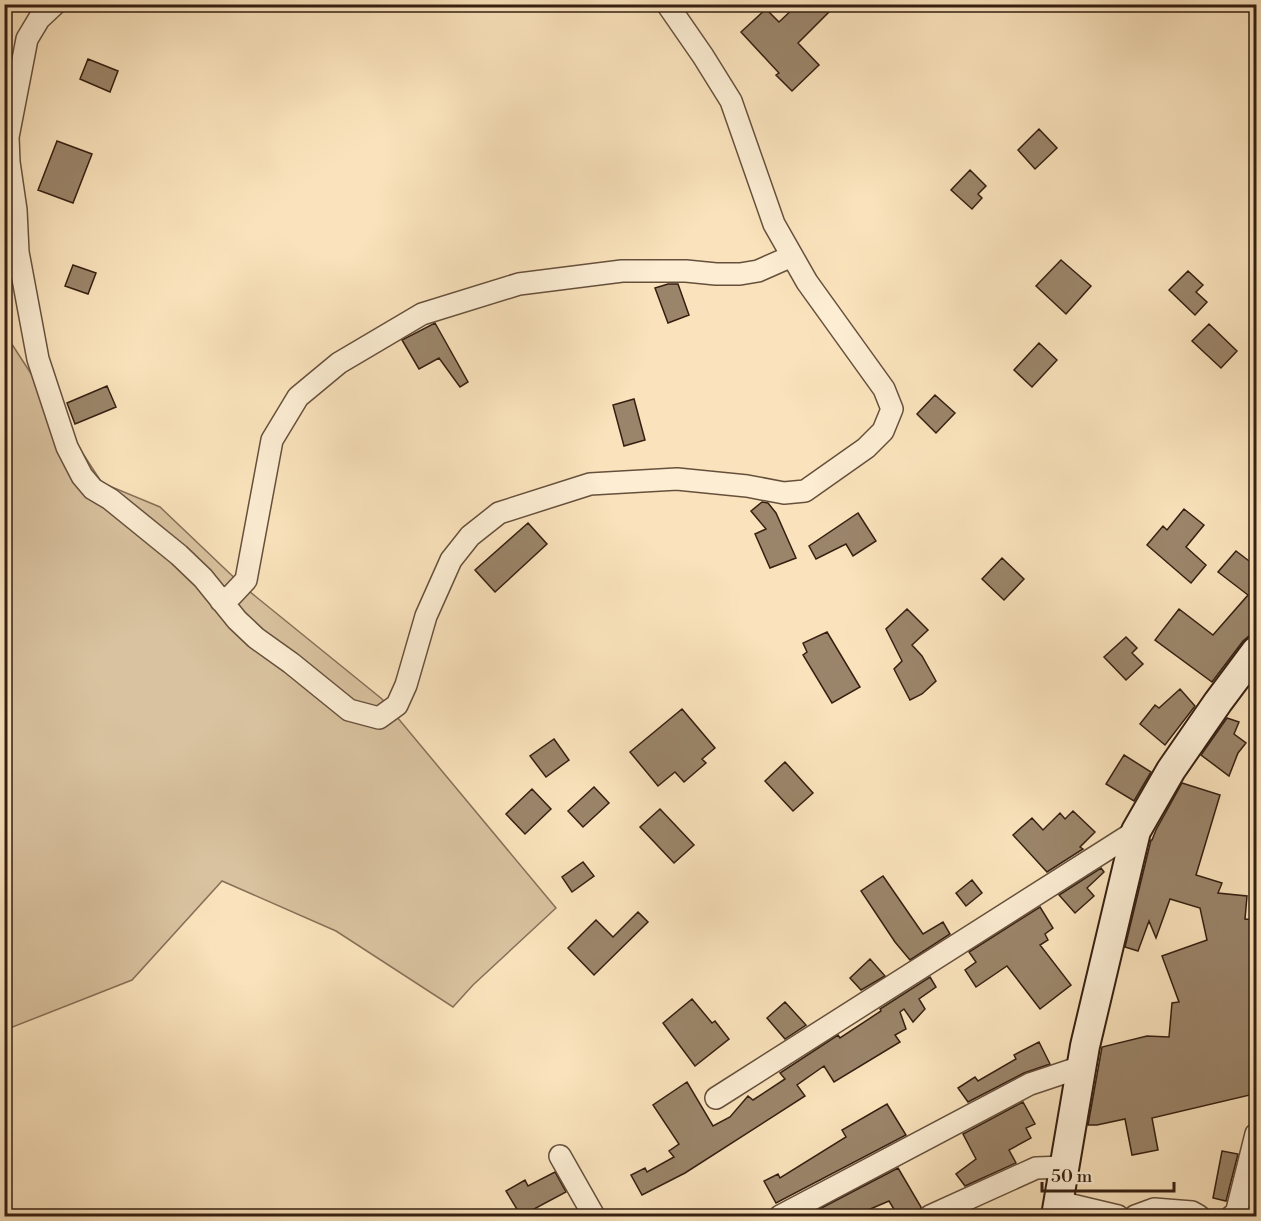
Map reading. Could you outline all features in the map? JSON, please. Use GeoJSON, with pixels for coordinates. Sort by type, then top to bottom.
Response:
{"type":"FeatureCollection","features":[{"type":"Feature","properties":{"kind":"street"},"geometry":{"type":"LineString","coordinates":[[55,4],[39,19],[27,39],[8,137],[18,252],[38,359],[67,447],[82,476],[93,489],[110,499],[179,555],[256,638],[349,710],[378,718],[396,705],[406,685],[426,616],[451,560],[470,536],[499,513],[590,484],[677,479],[747,486],[784,493],[805,491],[866,448],[883,431],[892,409],[884,389],[807,282],[774,224],[731,101],[668,4]]}},
{"type":"Feature","properties":{"kind":"street"},"geometry":{"type":"LineString","coordinates":[[221,601],[232,595],[246,580],[272,440],[298,397],[339,363],[422,314],[519,284],[621,271],[740,274],[758,271],[792,256]]}},
{"type":"Feature","properties":{"kind":"street"},"geometry":{"type":"LineString","coordinates":[[1118,1216],[1057,1209],[1081,1067],[1136,831],[1172,770],[1218,702],[1257,651]]}},
{"type":"Feature","properties":{"kind":"street"},"geometry":{"type":"LineString","coordinates":[[716,1098],[1136,831]]}},
{"type":"Feature","properties":{"kind":"street"},"geometry":{"type":"LineString","coordinates":[[780,1216],[1030,1084],[1081,1067]]}},
{"type":"Feature","properties":{"kind":"street"},"geometry":{"type":"LineString","coordinates":[[1232,1216],[1236,1214],[1257,1134]]}},
{"type":"Feature","properties":{"kind":"street"},"geometry":{"type":"LineString","coordinates":[[560,1156],[594,1216]]}},
{"type":"Feature","properties":{"kind":"street"},"geometry":{"type":"LineString","coordinates":[[930,1216],[1036,1168],[1065,1167]]}},
{"type":"Feature","properties":{"kind":"street"},"geometry":{"type":"LineString","coordinates":[[1135,1216],[1154,1209],[1192,1212],[1199,1216]]}},
{"type":"Feature","properties":{"kind":"shaded area"},"geometry":{"type":"Polygon","coordinates":[[[4,332],[102,483],[160,507],[244,587],[382,699],[556,908],[473,985],[453,1007],[336,931],[222,881],[132,980],[5,1030],[4,332]]]}},
{"type":"Feature","properties":{"kind":"building"},"geometry":{"type":"Polygon","coordinates":[[[806,4],[837,4],[798,43],[819,65],[792,91],[776,75],[779,73],[741,32],[766,9],[779,22],[796,6],[800,10],[806,4]]]}},
{"type":"Feature","properties":{"kind":"building"},"geometry":{"type":"Polygon","coordinates":[[[88,59],[118,71],[110,92],[80,79],[88,59]]]}},
{"type":"Feature","properties":{"kind":"building"},"geometry":{"type":"Polygon","coordinates":[[[1039,129],[1057,148],[1035,169],[1018,150],[1039,129]]]}},
{"type":"Feature","properties":{"kind":"building"},"geometry":{"type":"Polygon","coordinates":[[[57,141],[92,154],[73,203],[38,190],[57,141]]]}},
{"type":"Feature","properties":{"kind":"building"},"geometry":{"type":"Polygon","coordinates":[[[970,170],[986,186],[978,194],[982,198],[972,209],[951,190],[970,170]]]}},
{"type":"Feature","properties":{"kind":"building"},"geometry":{"type":"Polygon","coordinates":[[[1061,260],[1091,286],[1066,314],[1036,286],[1061,260]]]}},
{"type":"Feature","properties":{"kind":"building"},"geometry":{"type":"Polygon","coordinates":[[[73,265],[96,273],[88,294],[65,286],[73,265]]]}},
{"type":"Feature","properties":{"kind":"building"},"geometry":{"type":"Polygon","coordinates":[[[1188,271],[1203,285],[1196,292],[1207,302],[1195,315],[1169,290],[1188,271]]]}},
{"type":"Feature","properties":{"kind":"building"},"geometry":{"type":"Polygon","coordinates":[[[678,284],[689,315],[668,323],[655,288],[678,284]]]}},
{"type":"Feature","properties":{"kind":"building"},"geometry":{"type":"Polygon","coordinates":[[[435,323],[468,382],[460,387],[439,358],[419,369],[402,340],[435,323]]]}},
{"type":"Feature","properties":{"kind":"building"},"geometry":{"type":"Polygon","coordinates":[[[1209,324],[1237,351],[1221,368],[1192,341],[1209,324]]]}},
{"type":"Feature","properties":{"kind":"building"},"geometry":{"type":"Polygon","coordinates":[[[1039,343],[1057,360],[1032,387],[1014,370],[1039,343]]]}},
{"type":"Feature","properties":{"kind":"building"},"geometry":{"type":"Polygon","coordinates":[[[107,386],[116,407],[75,424],[67,403],[107,386]]]}},
{"type":"Feature","properties":{"kind":"building"},"geometry":{"type":"Polygon","coordinates":[[[935,395],[955,413],[936,433],[917,414],[935,395]]]}},
{"type":"Feature","properties":{"kind":"building"},"geometry":{"type":"Polygon","coordinates":[[[634,399],[645,440],[624,446],[613,405],[634,399]]]}},
{"type":"Feature","properties":{"kind":"building"},"geometry":{"type":"Polygon","coordinates":[[[762,502],[768,503],[776,513],[796,558],[770,568],[755,534],[766,529],[751,511],[762,502]]]}},
{"type":"Feature","properties":{"kind":"building"},"geometry":{"type":"Polygon","coordinates":[[[1184,509],[1204,525],[1186,547],[1206,565],[1191,583],[1147,545],[1163,526],[1167,530],[1184,509]]]}},
{"type":"Feature","properties":{"kind":"building"},"geometry":{"type":"Polygon","coordinates":[[[858,513],[876,541],[853,556],[846,544],[816,559],[809,546],[858,513]]]}},
{"type":"Feature","properties":{"kind":"building"},"geometry":{"type":"Polygon","coordinates":[[[528,523],[547,544],[495,592],[475,570],[528,523]]]}},
{"type":"Feature","properties":{"kind":"building"},"geometry":{"type":"Polygon","coordinates":[[[1236,551],[1257,567],[1257,635],[1249,636],[1243,641],[1212,682],[1155,640],[1179,609],[1213,635],[1248,595],[1218,572],[1236,551]]]}},
{"type":"Feature","properties":{"kind":"building"},"geometry":{"type":"Polygon","coordinates":[[[1002,558],[1024,579],[1004,600],[982,579],[1002,558]]]}},
{"type":"Feature","properties":{"kind":"building"},"geometry":{"type":"Polygon","coordinates":[[[907,609],[928,630],[912,645],[922,656],[936,681],[922,694],[910,700],[894,669],[902,661],[886,629],[907,609]]]}},
{"type":"Feature","properties":{"kind":"building"},"geometry":{"type":"Polygon","coordinates":[[[827,632],[860,687],[832,703],[803,655],[807,652],[803,643],[827,632]]]}},
{"type":"Feature","properties":{"kind":"building"},"geometry":{"type":"Polygon","coordinates":[[[1126,637],[1137,648],[1132,653],[1143,664],[1126,680],[1104,657],[1126,637]]]}},
{"type":"Feature","properties":{"kind":"building"},"geometry":{"type":"Polygon","coordinates":[[[1180,689],[1195,706],[1165,745],[1140,724],[1155,705],[1159,708],[1180,689]]]}},
{"type":"Feature","properties":{"kind":"building"},"geometry":{"type":"Polygon","coordinates":[[[682,709],[715,748],[702,759],[706,763],[684,782],[675,772],[658,786],[630,752],[682,709]]]}},
{"type":"Feature","properties":{"kind":"building"},"geometry":{"type":"Polygon","coordinates":[[[1227,718],[1239,722],[1234,734],[1246,743],[1238,753],[1229,776],[1201,755],[1227,718]]]}},
{"type":"Feature","properties":{"kind":"building"},"geometry":{"type":"Polygon","coordinates":[[[554,739],[569,760],[546,777],[530,756],[554,739]]]}},
{"type":"Feature","properties":{"kind":"building"},"geometry":{"type":"Polygon","coordinates":[[[1124,755],[1151,772],[1134,801],[1106,784],[1124,755]]]}},
{"type":"Feature","properties":{"kind":"building"},"geometry":{"type":"Polygon","coordinates":[[[785,762],[813,793],[793,811],[765,781],[785,762]]]}},
{"type":"Feature","properties":{"kind":"building"},"geometry":{"type":"Polygon","coordinates":[[[1182,783],[1220,795],[1196,875],[1222,883],[1218,893],[1247,896],[1245,919],[1257,920],[1257,1052],[1254,1053],[1250,1095],[1152,1118],[1158,1150],[1132,1155],[1125,1119],[1088,1125],[1102,1047],[1147,1036],[1169,1037],[1172,1003],[1179,1002],[1162,956],[1207,940],[1200,908],[1170,899],[1156,938],[1149,921],[1138,951],[1125,947],[1151,840],[1182,783]]]}},
{"type":"Feature","properties":{"kind":"building"},"geometry":{"type":"Polygon","coordinates":[[[594,787],[609,803],[583,827],[568,811],[594,787]]]}},
{"type":"Feature","properties":{"kind":"building"},"geometry":{"type":"Polygon","coordinates":[[[532,789],[551,809],[525,834],[506,814],[532,789]]]}},
{"type":"Feature","properties":{"kind":"building"},"geometry":{"type":"Polygon","coordinates":[[[660,809],[694,845],[674,863],[640,827],[660,809]]]}},
{"type":"Feature","properties":{"kind":"building"},"geometry":{"type":"Polygon","coordinates":[[[1073,811],[1095,832],[1080,847],[1083,849],[1047,872],[1013,835],[1032,818],[1043,830],[1060,813],[1065,819],[1073,811]]]}},
{"type":"Feature","properties":{"kind":"building"},"geometry":{"type":"Polygon","coordinates":[[[583,862],[594,876],[572,892],[562,877],[583,862]]]}},
{"type":"Feature","properties":{"kind":"building"},"geometry":{"type":"Polygon","coordinates":[[[1101,868],[1104,872],[1087,888],[1094,896],[1075,913],[1059,895],[1101,868]]]}},
{"type":"Feature","properties":{"kind":"building"},"geometry":{"type":"Polygon","coordinates":[[[883,876],[923,934],[943,922],[950,934],[910,960],[895,942],[861,891],[883,876]]]}},
{"type":"Feature","properties":{"kind":"building"},"geometry":{"type":"Polygon","coordinates":[[[972,880],[982,893],[966,906],[956,893],[972,880]]]}},
{"type":"Feature","properties":{"kind":"building"},"geometry":{"type":"Polygon","coordinates":[[[1040,907],[1053,928],[1045,934],[1048,940],[1040,945],[1071,985],[1040,1009],[1007,966],[976,987],[965,970],[976,962],[969,952],[1040,907]]]}},
{"type":"Feature","properties":{"kind":"building"},"geometry":{"type":"Polygon","coordinates":[[[638,912],[648,922],[594,975],[568,948],[596,920],[613,937],[638,912]]]}},
{"type":"Feature","properties":{"kind":"building"},"geometry":{"type":"Polygon","coordinates":[[[870,959],[885,976],[861,990],[850,978],[870,959]]]}},
{"type":"Feature","properties":{"kind":"building"},"geometry":{"type":"Polygon","coordinates":[[[930,977],[936,987],[919,999],[925,1009],[913,1022],[904,1009],[900,1012],[906,1029],[895,1035],[900,1042],[834,1082],[824,1066],[797,1085],[805,1096],[685,1173],[642,1195],[631,1175],[645,1168],[647,1172],[674,1157],[669,1151],[679,1144],[653,1105],[687,1082],[713,1126],[730,1117],[748,1096],[753,1100],[785,1079],[780,1073],[838,1035],[840,1038],[930,977]]]}},
{"type":"Feature","properties":{"kind":"building"},"geometry":{"type":"Polygon","coordinates":[[[692,999],[712,1023],[715,1021],[729,1039],[695,1066],[663,1023],[692,999]]]}},
{"type":"Feature","properties":{"kind":"building"},"geometry":{"type":"Polygon","coordinates":[[[785,1002],[806,1025],[785,1039],[767,1018],[785,1002]]]}},
{"type":"Feature","properties":{"kind":"building"},"geometry":{"type":"Polygon","coordinates":[[[1039,1042],[1050,1064],[1024,1073],[968,1102],[958,1088],[975,1077],[978,1081],[1016,1059],[1014,1055],[1039,1042]]]}},
{"type":"Feature","properties":{"kind":"building"},"geometry":{"type":"Polygon","coordinates":[[[1023,1102],[1035,1124],[1026,1128],[1031,1138],[1009,1150],[1016,1163],[965,1186],[956,1174],[976,1159],[963,1134],[1023,1102]]]}},
{"type":"Feature","properties":{"kind":"building"},"geometry":{"type":"Polygon","coordinates":[[[887,1104],[906,1135],[776,1203],[764,1181],[778,1174],[780,1178],[846,1137],[842,1130],[887,1104]]]}},
{"type":"Feature","properties":{"kind":"building"},"geometry":{"type":"Polygon","coordinates":[[[1222,1151],[1238,1154],[1226,1201],[1213,1198],[1222,1151]]]}},
{"type":"Feature","properties":{"kind":"building"},"geometry":{"type":"Polygon","coordinates":[[[898,1168],[921,1207],[918,1216],[898,1216],[889,1201],[854,1216],[806,1216],[898,1168]]]}},
{"type":"Feature","properties":{"kind":"building"},"geometry":{"type":"Polygon","coordinates":[[[555,1172],[566,1192],[521,1216],[506,1191],[525,1180],[528,1186],[555,1172]]]}}]}
